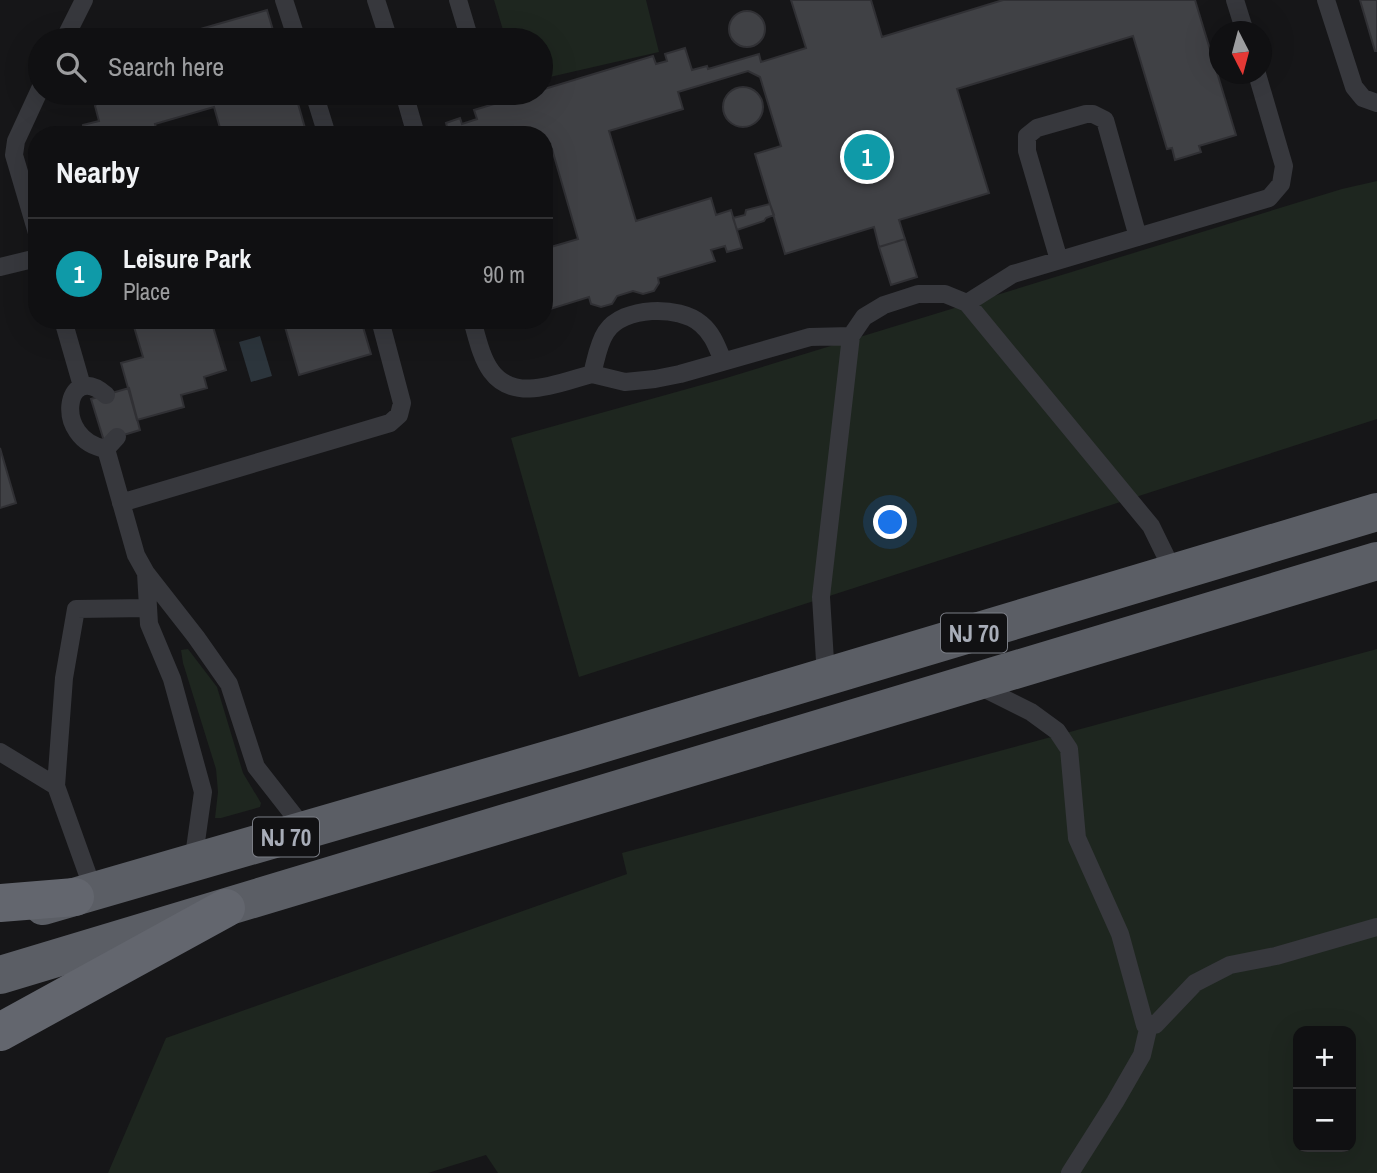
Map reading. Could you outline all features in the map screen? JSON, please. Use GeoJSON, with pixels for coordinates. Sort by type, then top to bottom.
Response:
{"type":"FeatureCollection","features":[{"type":"Feature","properties":{"kind":"highway","name":"NJ 70"},"geometry":{"type":"LineString","coordinates":[[0,919],[306,831],[1377,512]]}},
{"type":"Feature","properties":{"kind":"highway","name":"NJ 70"},"geometry":{"type":"LineString","coordinates":[[0,975],[1377,561]]}},
{"type":"Feature","properties":{"kind":"highway"},"geometry":{"type":"LineString","coordinates":[[0,902],[85,894]]}},
{"type":"Feature","properties":{"kind":"highway"},"geometry":{"type":"LineString","coordinates":[[0,1032],[226,908]]}},
{"type":"Feature","properties":{"kind":"lane"},"geometry":{"type":"LineString","coordinates":[[70,28],[84,0]]}},
{"type":"Feature","properties":{"kind":"lane"},"geometry":{"type":"LineString","coordinates":[[284,0],[293,28]]}},
{"type":"Feature","properties":{"kind":"lane"},"geometry":{"type":"LineString","coordinates":[[376,0],[384,28]]}},
{"type":"Feature","properties":{"kind":"lane"},"geometry":{"type":"LineString","coordinates":[[458,0],[466,28]]}},
{"type":"Feature","properties":{"kind":"lane"},"geometry":{"type":"LineString","coordinates":[[1235,0],[1242,21]]}},
{"type":"Feature","properties":{"kind":"lane"},"geometry":{"type":"LineString","coordinates":[[1326,0],[1354,87],[1363,98],[1377,103]]}},
{"type":"Feature","properties":{"kind":"lane"},"geometry":{"type":"LineString","coordinates":[[967,303],[1013,274],[1257,203],[1276,192],[1282,184],[1284,166],[1260,84]]}},
{"type":"Feature","properties":{"kind":"lane"},"geometry":{"type":"LineString","coordinates":[[28,202],[14,155],[16,141],[33,105]]}},
{"type":"Feature","properties":{"kind":"lane"},"geometry":{"type":"LineString","coordinates":[[317,105],[324,126]]}},
{"type":"Feature","properties":{"kind":"lane"},"geometry":{"type":"LineString","coordinates":[[407,105],[413,126]]}},
{"type":"Feature","properties":{"kind":"lane"},"geometry":{"type":"LineString","coordinates":[[1059,260],[1027,151],[1027,136],[1037,128],[1086,114],[1093,114],[1105,121],[1138,237]]}},
{"type":"Feature","properties":{"kind":"lane"},"geometry":{"type":"LineString","coordinates":[[0,267],[28,260]]}},
{"type":"Feature","properties":{"kind":"lane"},"geometry":{"type":"LineString","coordinates":[[826,677],[821,597],[851,336],[864,317],[884,305],[918,294],[945,294],[967,303],[1151,526],[1174,573]]}},
{"type":"Feature","properties":{"kind":"lane"},"geometry":{"type":"LineString","coordinates":[[592,374],[605,333],[610,327],[618,321],[646,312],[677,312],[700,323],[715,342],[723,361]]}},
{"type":"Feature","properties":{"kind":"lane"},"geometry":{"type":"LineString","coordinates":[[66,329],[82,386]]}},
{"type":"Feature","properties":{"kind":"lane"},"geometry":{"type":"LineString","coordinates":[[121,503],[390,423],[399,415],[402,403],[382,329]]}},
{"type":"Feature","properties":{"kind":"lane"},"geometry":{"type":"LineString","coordinates":[[475,329],[482,355],[491,371],[508,385],[519,388],[544,387],[592,374],[625,382],[680,374],[810,337],[851,336]]}},
{"type":"Feature","properties":{"kind":"lane"},"geometry":{"type":"LineString","coordinates":[[106,395],[92,385],[82,386],[75,391],[69,408],[74,427],[79,435],[94,447],[112,443],[121,503],[136,555],[146,573],[229,684],[256,767],[306,831]]}},
{"type":"Feature","properties":{"kind":"lane"},"geometry":{"type":"LineString","coordinates":[[146,573],[149,624],[172,679],[203,792],[202,817],[193,863]]}},
{"type":"Feature","properties":{"kind":"lane"},"geometry":{"type":"LineString","coordinates":[[85,894],[56,786],[64,678],[76,609],[148,608]]}},
{"type":"Feature","properties":{"kind":"lane"},"geometry":{"type":"LineString","coordinates":[[971,682],[1031,712],[1057,732],[1069,749],[1077,838],[1120,934],[1145,1025],[1155,1025],[1195,983],[1230,965],[1276,956],[1377,927]]}},
{"type":"Feature","properties":{"kind":"lane"},"geometry":{"type":"LineString","coordinates":[[0,752],[56,786]]}},
{"type":"Feature","properties":{"kind":"lane"},"geometry":{"type":"LineString","coordinates":[[1070,1173],[1142,1055],[1149,1025]]}},
{"type":"Feature","properties":{"kind":"shaded area"},"geometry":{"type":"Polygon","coordinates":[[[494,0],[646,0],[659,52],[553,76],[553,28],[502,28],[494,0]]]}},
{"type":"Feature","properties":{"kind":"shaded area"},"geometry":{"type":"Polygon","coordinates":[[[1377,181],[1377,419],[579,677],[511,438],[723,379],[1342,189],[1377,181]]]}},
{"type":"Feature","properties":{"kind":"shaded area"},"geometry":{"type":"Polygon","coordinates":[[[260,336],[272,376],[251,382],[239,342],[260,336]]]}},
{"type":"Feature","properties":{"kind":"shaded area"},"geometry":{"type":"Polygon","coordinates":[[[188,649],[217,687],[243,773],[261,803],[260,807],[215,818],[218,792],[216,769],[183,663],[181,650],[188,649]]]}},
{"type":"Feature","properties":{"kind":"shaded area"},"geometry":{"type":"Polygon","coordinates":[[[1377,649],[1377,1173],[498,1173],[486,1155],[428,1173],[108,1173],[166,1038],[627,874],[622,853],[1377,649]]]}},
{"type":"Feature","properties":{"kind":"building"},"geometry":{"type":"Polygon","coordinates":[[[791,0],[871,0],[882,37],[1003,0],[1195,0],[1209,46],[1209,84],[1221,84],[1236,135],[1199,146],[1201,152],[1175,160],[1172,148],[1167,149],[1133,36],[957,89],[989,193],[899,220],[905,239],[879,247],[874,227],[785,254],[755,154],[781,146],[760,77],[748,71],[678,92],[683,109],[609,131],[636,221],[711,198],[716,215],[731,210],[742,248],[727,252],[725,246],[711,250],[715,261],[658,278],[659,283],[654,291],[643,294],[633,291],[617,296],[612,304],[601,307],[591,304],[589,297],[553,308],[553,246],[578,239],[553,152],[553,126],[447,126],[446,123],[460,118],[462,124],[477,119],[474,110],[491,105],[553,105],[553,86],[653,56],[656,64],[667,61],[665,54],[685,48],[692,70],[707,66],[708,69],[759,54],[761,62],[806,48],[791,0]]]}},
{"type":"Feature","properties":{"kind":"building"},"geometry":{"type":"Polygon","coordinates":[[[1360,0],[1377,0],[1377,51],[1375,51],[1360,0]]]}},
{"type":"Feature","properties":{"kind":"building"},"geometry":{"type":"Polygon","coordinates":[[[267,10],[272,28],[204,28],[267,10]]]}},
{"type":"Feature","properties":{"kind":"building"},"geometry":{"type":"Polygon","coordinates":[[[747,11],[760,16],[765,29],[760,42],[747,47],[734,42],[729,29],[734,16],[747,11]]]}},
{"type":"Feature","properties":{"kind":"building"},"geometry":{"type":"Polygon","coordinates":[[[743,87],[751,88],[757,93],[762,99],[762,115],[757,121],[751,126],[743,127],[735,126],[729,121],[724,115],[723,107],[724,99],[729,93],[735,88],[743,87]]]}},
{"type":"Feature","properties":{"kind":"building"},"geometry":{"type":"Polygon","coordinates":[[[298,105],[304,126],[219,126],[214,107],[156,126],[83,126],[99,121],[95,106],[298,105]]]}},
{"type":"Feature","properties":{"kind":"building"},"geometry":{"type":"Polygon","coordinates":[[[770,204],[774,215],[737,230],[733,218],[745,215],[746,210],[770,204]]]}},
{"type":"Feature","properties":{"kind":"building"},"geometry":{"type":"Polygon","coordinates":[[[905,239],[917,277],[891,285],[879,247],[905,239]]]}},
{"type":"Feature","properties":{"kind":"building"},"geometry":{"type":"Polygon","coordinates":[[[135,329],[214,329],[226,370],[204,377],[207,388],[181,395],[184,407],[137,420],[121,363],[143,357],[135,329]]]}},
{"type":"Feature","properties":{"kind":"building"},"geometry":{"type":"Polygon","coordinates":[[[286,329],[364,329],[371,354],[299,375],[286,329]]]}},
{"type":"Feature","properties":{"kind":"building"},"geometry":{"type":"Polygon","coordinates":[[[129,388],[140,430],[104,441],[91,399],[129,388]]]}},
{"type":"Feature","properties":{"kind":"building"},"geometry":{"type":"Polygon","coordinates":[[[0,448],[16,503],[0,508],[0,448]]]}},
{"type":"Feature","properties":{"kind":"place","name":"Leisure Park"},"geometry":{"type":"Point","coordinates":[867,157]}}]}
